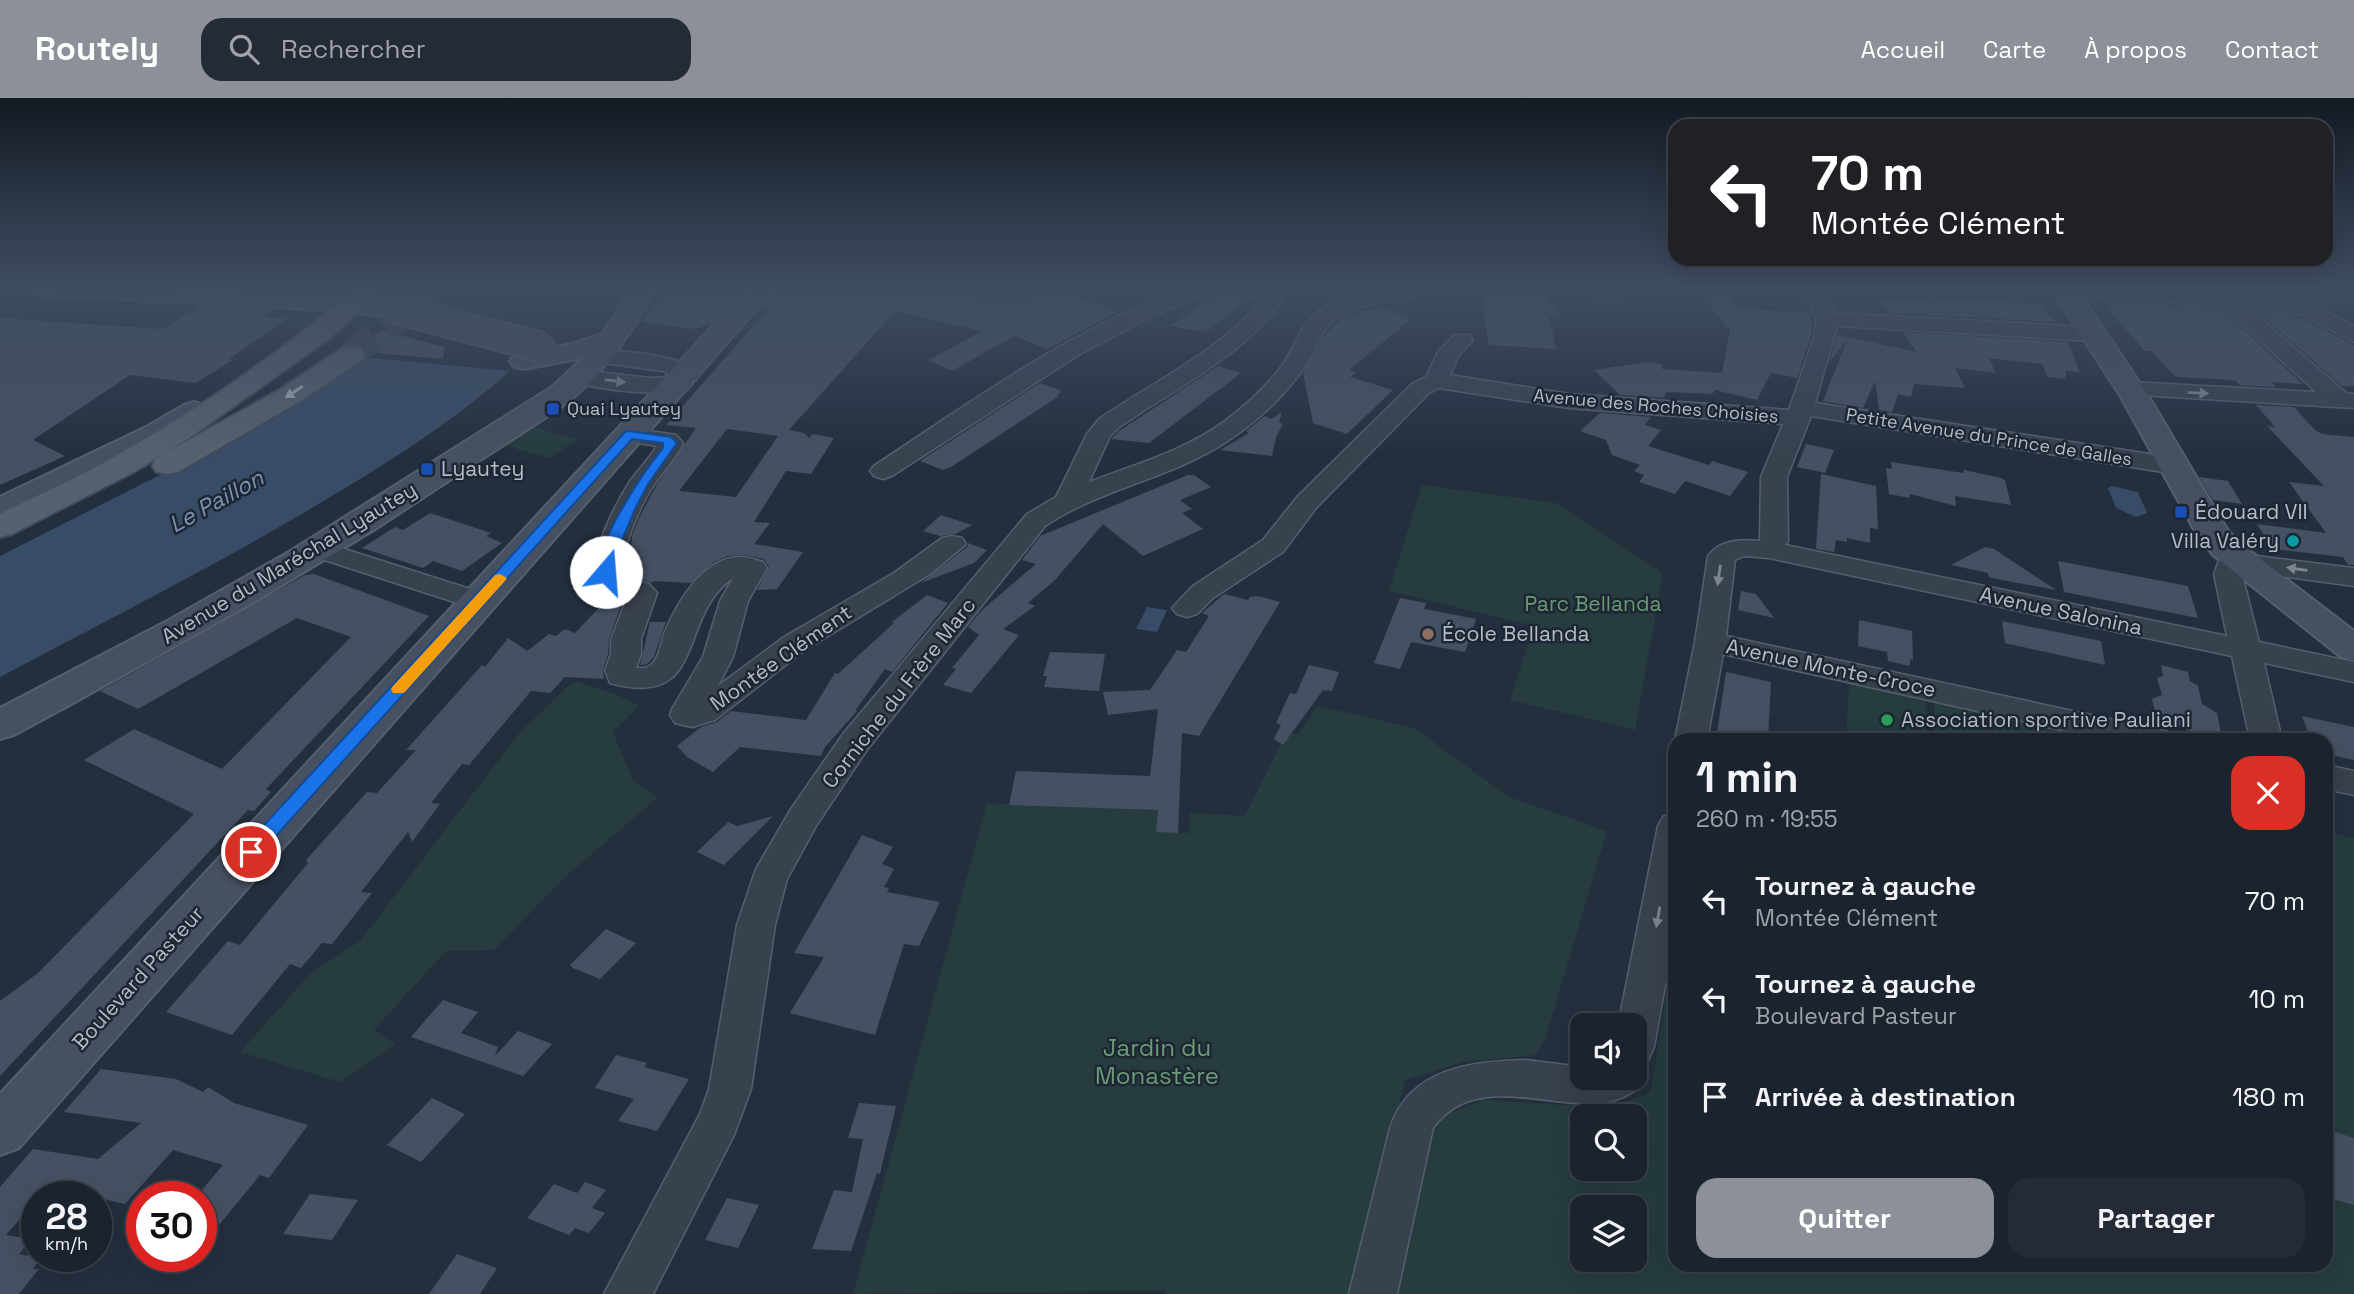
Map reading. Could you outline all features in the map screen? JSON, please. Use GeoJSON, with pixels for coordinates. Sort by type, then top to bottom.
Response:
{"type":"FeatureCollection","features":[{"type":"Feature","properties":{"kind":"main road"},"geometry":{"type":"LineString","coordinates":[[0,527],[123,466],[177,433],[304,343]]}},
{"type":"Feature","properties":{"kind":"main road"},"geometry":{"type":"LineString","coordinates":[[500,343],[562,358],[580,343]]}},
{"type":"Feature","properties":{"kind":"main road"},"geometry":{"type":"LineString","coordinates":[[636,427],[671,377],[710,343]]}},
{"type":"Feature","properties":{"kind":"main road"},"geometry":{"type":"LineString","coordinates":[[2100,343],[2176,466],[2213,533],[2240,562],[2354,649]]}},
{"type":"Feature","properties":{"kind":"main road"},"geometry":{"type":"LineString","coordinates":[[0,548],[194,452],[289,396],[351,355]]}},
{"type":"Feature","properties":{"kind":"main road","name":"Avenue du Maréchal Lyautey"},"geometry":{"type":"LineString","coordinates":[[0,725],[161,640],[319,549],[491,437],[538,387],[544,373],[562,358]]}},
{"type":"Feature","properties":{"kind":"main road"},"geometry":{"type":"LineString","coordinates":[[0,509],[159,432],[265,369]]}},
{"type":"Feature","properties":{"kind":"main road"},"geometry":{"type":"LineString","coordinates":[[0,497],[231,389]]}},
{"type":"Feature","properties":{"kind":"main road","name":"Boulevard Pasteur"},"geometry":{"type":"LineString","coordinates":[[0,1131],[636,427]]}},
{"type":"Feature","properties":{"kind":"street"},"geometry":{"type":"LineString","coordinates":[[883,471],[990,399],[1086,343]]}},
{"type":"Feature","properties":{"kind":"street"},"geometry":{"type":"LineString","coordinates":[[1066,502],[1099,434],[1108,424],[1228,343]]}},
{"type":"Feature","properties":{"kind":"street","name":"Corniche du Frère Marc"},"geometry":{"type":"LineString","coordinates":[[628,1294],[719,1121],[730,1088],[760,903],[769,879],[803,818],[855,743],[1037,520],[1066,502],[1164,464],[1212,440],[1263,401],[1297,360],[1306,343]]}},
{"type":"Feature","properties":{"kind":"street"},"geometry":{"type":"LineString","coordinates":[[1186,608],[1203,592],[1273,546],[1307,502],[1337,470],[1421,388],[1436,381],[1449,352],[1459,343]]}},
{"type":"Feature","properties":{"kind":"street"},"geometry":{"type":"LineString","coordinates":[[1769,550],[1774,541],[1774,477],[1800,413],[1823,343]]}},
{"type":"Feature","properties":{"kind":"street"},"geometry":{"type":"LineString","coordinates":[[2278,343],[2347,401]]}},
{"type":"Feature","properties":{"kind":"street"},"geometry":{"type":"LineString","coordinates":[[562,358],[671,377]]}},
{"type":"Feature","properties":{"kind":"street","name":"Avenue des Roches Choisies"},"geometry":{"type":"LineString","coordinates":[[1436,381],[1569,401],[1800,413]]}},
{"type":"Feature","properties":{"kind":"street"},"geometry":{"type":"LineString","coordinates":[[2130,389],[2347,401]]}},
{"type":"Feature","properties":{"kind":"street","name":"Petite Avenue du Prince de Galles"},"geometry":{"type":"LineString","coordinates":[[1800,413],[2176,466]]}},
{"type":"Feature","properties":{"kind":"street","name":"Montée Clément"},"geometry":{"type":"LineString","coordinates":[[636,427],[671,443],[636,494],[607,559],[606,572],[611,581],[619,586],[640,589],[643,593],[626,639],[621,676],[647,678],[666,669],[682,629],[716,577],[729,567],[740,564],[753,568],[734,601],[718,657],[688,709],[686,715],[690,717],[698,716],[717,704],[814,631],[929,564],[952,544]]}},
{"type":"Feature","properties":{"kind":"street","name":"Avenue Salonina"},"geometry":{"type":"LineString","coordinates":[[1710,642],[1722,556],[1730,550],[1744,547],[2354,672]]}},
{"type":"Feature","properties":{"kind":"street"},"geometry":{"type":"LineString","coordinates":[[319,549],[479,601]]}},
{"type":"Feature","properties":{"kind":"street"},"geometry":{"type":"LineString","coordinates":[[2264,733],[2228,574],[2230,564],[2240,562],[2354,577]]}},
{"type":"Feature","properties":{"kind":"street"},"geometry":{"type":"LineString","coordinates":[[1692,733],[1710,642]]}},
{"type":"Feature","properties":{"kind":"street","name":"Avenue Monte-Croce"},"geometry":{"type":"LineString","coordinates":[[1710,642],[2125,733]]}},
{"type":"Feature","properties":{"kind":"street"},"geometry":{"type":"LineString","coordinates":[[2333,778],[2354,783]]}},
{"type":"Feature","properties":{"kind":"street"},"geometry":{"type":"LineString","coordinates":[[1640,1013],[1668,864]]}},
{"type":"Feature","properties":{"kind":"street"},"geometry":{"type":"LineString","coordinates":[[1373,1294],[1415,1118],[1436,1095],[1466,1084],[1495,1079],[1570,1083]]}},
{"type":"Feature","properties":{"kind":"green space"},"geometry":{"type":"Polygon","coordinates":[[[530,426],[578,439],[550,458],[501,445],[530,426]]]}},
{"type":"Feature","properties":{"kind":"green space","name":"Parc Bellanda"},"geometry":{"type":"Polygon","coordinates":[[[1422,485],[1556,503],[1663,573],[1635,730],[1510,700],[1534,626],[1389,591],[1422,485]]]}},
{"type":"Feature","properties":{"kind":"green space"},"geometry":{"type":"Polygon","coordinates":[[[574,681],[613,693],[639,706],[613,732],[632,779],[657,798],[566,876],[494,950],[446,951],[374,1030],[396,1045],[340,1082],[240,1052],[310,974],[360,941],[521,731],[574,681]]]}},
{"type":"Feature","properties":{"kind":"green space","name":"Association sportive Pauliani"},"geometry":{"type":"Polygon","coordinates":[[[1849,681],[1926,699],[1927,733],[1846,733],[1849,681]]]}},
{"type":"Feature","properties":{"kind":"green space"},"geometry":{"type":"Polygon","coordinates":[[[1934,700],[2078,733],[1935,733],[1934,700]]]}},
{"type":"Feature","properties":{"kind":"green space","name":"Jardin du Monastère"},"geometry":{"type":"Polygon","coordinates":[[[1318,706],[1414,728],[1509,797],[1607,831],[1545,1040],[1535,1055],[1464,1062],[1405,1080],[1352,1294],[1166,1294],[1165,1290],[853,1294],[987,803],[1158,810],[1157,832],[1189,833],[1190,813],[1245,816],[1287,732],[1298,734],[1318,706]]]}},
{"type":"Feature","properties":{"kind":"green space"},"geometry":{"type":"Polygon","coordinates":[[[2333,834],[2354,838],[2354,1294],[1394,1294],[1434,1119],[1483,1100],[1570,1105],[1570,1181],[1647,1181],[1647,1104],[1621,1104],[1651,1092],[1668,979],[1668,1272],[2333,1272],[2333,834]]]}},
{"type":"Feature","properties":{"kind":"water","name":"Le Paillon"},"geometry":{"type":"Polygon","coordinates":[[[360,357],[510,371],[434,431],[328,498],[188,577],[0,677],[0,556],[221,444],[360,357]]]}},
{"type":"Feature","properties":{"kind":"water"},"geometry":{"type":"Polygon","coordinates":[[[2112,486],[2138,492],[2147,513],[2136,517],[2116,508],[2108,488],[2112,486]]]}},
{"type":"Feature","properties":{"kind":"water"},"geometry":{"type":"Polygon","coordinates":[[[1147,607],[1167,610],[1157,632],[1136,629],[1147,607]]]}},
{"type":"Feature","properties":{"kind":"building"},"geometry":{"type":"Polygon","coordinates":[[[0,343],[252,343],[229,359],[233,360],[195,383],[130,375],[33,440],[65,456],[0,485],[0,343]]]}},
{"type":"Feature","properties":{"kind":"building"},"geometry":{"type":"Polygon","coordinates":[[[429,343],[445,347],[443,359],[366,352],[362,346],[356,345],[429,343]]]}},
{"type":"Feature","properties":{"kind":"building"},"geometry":{"type":"Polygon","coordinates":[[[738,343],[867,343],[789,430],[804,433],[809,438],[813,434],[834,438],[811,474],[786,471],[754,522],[770,523],[754,544],[803,552],[777,589],[757,590],[769,567],[764,559],[744,555],[728,556],[714,562],[691,583],[652,583],[629,575],[632,536],[640,516],[657,484],[696,428],[666,425],[738,343]],[[727,429],[679,491],[736,497],[778,436],[727,429]]]}},
{"type":"Feature","properties":{"kind":"building"},"geometry":{"type":"Polygon","coordinates":[[[960,343],[1002,343],[952,371],[929,360],[960,343]]]}},
{"type":"Feature","properties":{"kind":"building"},"geometry":{"type":"Polygon","coordinates":[[[1032,343],[1059,343],[1048,349],[1032,343]]]}},
{"type":"Feature","properties":{"kind":"building"},"geometry":{"type":"Polygon","coordinates":[[[1320,343],[1382,343],[1349,370],[1356,372],[1350,377],[1393,390],[1347,434],[1313,423],[1303,373],[1320,343]]]}},
{"type":"Feature","properties":{"kind":"building"},"geometry":{"type":"Polygon","coordinates":[[[1489,343],[1555,343],[1556,349],[1489,345],[1489,343]]]}},
{"type":"Feature","properties":{"kind":"building"},"geometry":{"type":"Polygon","coordinates":[[[1728,343],[1809,343],[1797,378],[1771,373],[1757,400],[1715,390],[1712,394],[1667,392],[1663,398],[1620,395],[1594,370],[1648,362],[1661,364],[1662,369],[1722,373],[1728,343]]]}},
{"type":"Feature","properties":{"kind":"building"},"geometry":{"type":"Polygon","coordinates":[[[1835,343],[1844,343],[1829,363],[1835,343]]]}},
{"type":"Feature","properties":{"kind":"building"},"geometry":{"type":"Polygon","coordinates":[[[1846,343],[1874,343],[1917,352],[1911,343],[2068,343],[2080,372],[2066,371],[2065,379],[2048,377],[2042,364],[1989,358],[1996,373],[1955,368],[1965,388],[1914,384],[1911,397],[1898,394],[1892,412],[1879,410],[1875,381],[1863,408],[1823,401],[1846,343]]]}},
{"type":"Feature","properties":{"kind":"building"},"geometry":{"type":"Polygon","coordinates":[[[2138,343],[2258,343],[2303,384],[2272,382],[2276,387],[2240,385],[2235,380],[2176,377],[2151,351],[2145,351],[2138,343]]]}},
{"type":"Feature","properties":{"kind":"building"},"geometry":{"type":"Polygon","coordinates":[[[2293,343],[2354,345],[2354,386],[2342,386],[2293,343]]]}},
{"type":"Feature","properties":{"kind":"building"},"geometry":{"type":"Polygon","coordinates":[[[1218,366],[1241,373],[1149,443],[1111,439],[1119,431],[1218,366]]]}},
{"type":"Feature","properties":{"kind":"building"},"geometry":{"type":"Polygon","coordinates":[[[1040,383],[1062,391],[1057,395],[1059,396],[951,467],[943,470],[920,461],[1040,383]]]}},
{"type":"Feature","properties":{"kind":"building"},"geometry":{"type":"Polygon","coordinates":[[[2256,405],[2294,407],[2322,434],[2354,437],[2354,565],[2348,565],[2343,557],[2273,549],[2257,524],[2326,533],[2289,482],[2324,486],[2267,426],[2275,427],[2256,405]]]}},
{"type":"Feature","properties":{"kind":"building"},"geometry":{"type":"Polygon","coordinates":[[[1282,412],[1279,422],[1283,424],[1276,437],[1272,456],[1220,450],[1249,433],[1246,431],[1265,416],[1271,419],[1282,412]]]}},
{"type":"Feature","properties":{"kind":"building"},"geometry":{"type":"Polygon","coordinates":[[[1600,413],[1651,417],[1645,425],[1661,430],[1648,446],[1709,465],[1712,461],[1748,472],[1730,496],[1685,481],[1675,494],[1639,482],[1644,475],[1634,471],[1640,465],[1612,455],[1606,440],[1580,431],[1600,413]]]}},
{"type":"Feature","properties":{"kind":"building"},"geometry":{"type":"Polygon","coordinates":[[[1806,444],[1834,450],[1825,473],[1797,467],[1806,444]]]}},
{"type":"Feature","properties":{"kind":"building"},"geometry":{"type":"Polygon","coordinates":[[[1891,462],[1963,473],[1964,470],[2001,478],[2005,480],[2011,505],[1955,496],[1956,506],[1910,494],[1910,498],[1889,494],[1886,468],[1892,469],[1891,462]]]}},
{"type":"Feature","properties":{"kind":"building"},"geometry":{"type":"Polygon","coordinates":[[[1821,474],[1876,486],[1878,529],[1870,528],[1870,543],[1847,538],[1847,542],[1836,540],[1834,552],[1816,549],[1821,474]]]}},
{"type":"Feature","properties":{"kind":"building"},"geometry":{"type":"Polygon","coordinates":[[[1188,475],[1194,475],[1211,487],[1180,500],[1192,509],[1182,513],[1203,529],[1143,556],[1103,524],[1055,580],[1028,603],[1035,606],[1003,629],[1019,635],[971,693],[943,685],[956,669],[952,668],[979,635],[968,627],[982,610],[1036,564],[1022,560],[1040,536],[1188,475]]]}},
{"type":"Feature","properties":{"kind":"building"},"geometry":{"type":"Polygon","coordinates":[[[2199,477],[2228,481],[2242,504],[2213,500],[2199,477]]]}},
{"type":"Feature","properties":{"kind":"building"},"geometry":{"type":"Polygon","coordinates":[[[430,513],[491,533],[486,536],[502,543],[462,571],[433,561],[423,568],[362,548],[395,527],[403,530],[430,513]]]}},
{"type":"Feature","properties":{"kind":"building"},"geometry":{"type":"Polygon","coordinates":[[[941,515],[972,525],[955,534],[940,536],[923,531],[941,515]]]}},
{"type":"Feature","properties":{"kind":"building"},"geometry":{"type":"Polygon","coordinates":[[[968,543],[987,550],[974,563],[921,583],[968,546],[968,543]]]}},
{"type":"Feature","properties":{"kind":"building"},"geometry":{"type":"Polygon","coordinates":[[[1985,547],[1994,549],[2056,590],[1997,579],[1989,577],[1988,573],[1951,565],[1985,547]]]}},
{"type":"Feature","properties":{"kind":"building"},"geometry":{"type":"Polygon","coordinates":[[[2058,561],[2188,586],[2198,618],[2064,592],[2058,561]]]}},
{"type":"Feature","properties":{"kind":"building"},"geometry":{"type":"Polygon","coordinates":[[[314,574],[429,616],[266,789],[271,792],[254,811],[248,810],[0,1076],[0,1001],[38,973],[194,814],[84,760],[134,729],[222,769],[351,637],[297,618],[138,709],[100,691],[305,575],[314,574]]]}},
{"type":"Feature","properties":{"kind":"building"},"geometry":{"type":"Polygon","coordinates":[[[1741,591],[1756,594],[1774,618],[1738,610],[1741,591]]]}},
{"type":"Feature","properties":{"kind":"building"},"geometry":{"type":"Polygon","coordinates":[[[1224,594],[1248,600],[1258,596],[1280,602],[1199,736],[1182,733],[1178,833],[1156,832],[1158,810],[1009,805],[1016,771],[1150,776],[1158,709],[1108,715],[1103,692],[1150,690],[1177,650],[1186,652],[1209,616],[1202,613],[1224,594]]]}},
{"type":"Feature","properties":{"kind":"building"},"geometry":{"type":"Polygon","coordinates":[[[611,595],[624,598],[609,638],[603,669],[604,679],[565,677],[550,693],[531,691],[469,765],[462,764],[431,803],[440,804],[412,842],[408,832],[361,892],[372,893],[332,944],[322,943],[301,968],[290,964],[232,1035],[166,1012],[228,941],[240,945],[308,863],[306,860],[367,792],[377,793],[416,750],[406,750],[482,665],[485,667],[508,638],[527,651],[549,634],[556,636],[565,629],[575,633],[611,595]]]}},
{"type":"Feature","properties":{"kind":"building"},"geometry":{"type":"Polygon","coordinates":[[[927,595],[948,603],[892,672],[885,669],[857,711],[825,747],[821,756],[740,747],[713,772],[687,757],[677,746],[701,727],[717,722],[731,711],[806,720],[835,673],[838,674],[894,623],[892,622],[927,595]]]}},
{"type":"Feature","properties":{"kind":"building","name":"École Bellanda"},"geometry":{"type":"Polygon","coordinates":[[[1400,598],[1426,603],[1424,609],[1476,619],[1465,652],[1411,642],[1400,669],[1374,663],[1400,598]]]}},
{"type":"Feature","properties":{"kind":"building"},"geometry":{"type":"Polygon","coordinates":[[[1859,620],[1912,631],[1913,660],[1910,659],[1910,666],[1888,661],[1887,652],[1858,646],[1859,620]]]}},
{"type":"Feature","properties":{"kind":"building"},"geometry":{"type":"Polygon","coordinates":[[[2002,621],[2101,641],[2105,665],[2005,643],[2002,621]]]}},
{"type":"Feature","properties":{"kind":"building"},"geometry":{"type":"Polygon","coordinates":[[[650,622],[666,622],[654,657],[647,664],[640,665],[650,622]]]}},
{"type":"Feature","properties":{"kind":"building"},"geometry":{"type":"Polygon","coordinates":[[[1050,652],[1105,654],[1099,691],[1044,687],[1047,676],[1043,676],[1050,652]]]}},
{"type":"Feature","properties":{"kind":"building"},"geometry":{"type":"Polygon","coordinates":[[[1309,665],[1339,672],[1332,691],[1323,690],[1283,745],[1274,739],[1281,725],[1276,723],[1290,693],[1296,694],[1309,665]]]}},
{"type":"Feature","properties":{"kind":"building"},"geometry":{"type":"Polygon","coordinates":[[[2161,665],[2188,672],[2190,681],[2198,686],[2202,704],[2217,713],[2221,733],[2185,730],[2184,727],[2156,717],[2152,699],[2162,695],[2157,678],[2163,676],[2161,665]]]}},
{"type":"Feature","properties":{"kind":"building"},"geometry":{"type":"Polygon","coordinates":[[[1726,672],[1771,682],[1768,733],[1717,733],[1726,672]]]}},
{"type":"Feature","properties":{"kind":"building"},"geometry":{"type":"Polygon","coordinates":[[[2302,716],[2354,727],[2354,760],[2333,756],[2333,733],[2308,733],[2302,716]]]}},
{"type":"Feature","properties":{"kind":"building"},"geometry":{"type":"Polygon","coordinates":[[[773,816],[724,865],[697,852],[728,822],[737,826],[773,816]]]}},
{"type":"Feature","properties":{"kind":"building"},"geometry":{"type":"Polygon","coordinates":[[[862,835],[893,847],[882,864],[894,869],[884,887],[889,888],[887,892],[940,902],[919,946],[904,944],[875,1035],[790,1013],[824,957],[794,953],[862,835]]]}},
{"type":"Feature","properties":{"kind":"building"},"geometry":{"type":"Polygon","coordinates":[[[606,929],[636,943],[600,979],[573,968],[570,965],[606,929]]]}},
{"type":"Feature","properties":{"kind":"building"},"geometry":{"type":"Polygon","coordinates":[[[443,1000],[478,1012],[461,1033],[498,1047],[495,1056],[518,1031],[552,1044],[523,1076],[411,1037],[443,1000]]]}},
{"type":"Feature","properties":{"kind":"building"},"geometry":{"type":"Polygon","coordinates":[[[616,1055],[647,1063],[644,1067],[689,1079],[657,1131],[618,1121],[634,1099],[595,1088],[616,1055]]]}},
{"type":"Feature","properties":{"kind":"building"},"geometry":{"type":"Polygon","coordinates":[[[101,1069],[176,1079],[203,1092],[208,1087],[234,1103],[308,1125],[269,1178],[260,1175],[217,1227],[217,1181],[209,1181],[223,1165],[173,1150],[145,1181],[126,1181],[125,1204],[112,1201],[112,1181],[21,1181],[21,1218],[6,1235],[21,1237],[21,1272],[37,1272],[19,1294],[0,1294],[0,1187],[33,1149],[98,1159],[141,1123],[64,1112],[101,1069]]]}},
{"type":"Feature","properties":{"kind":"building"},"geometry":{"type":"Polygon","coordinates":[[[432,1098],[465,1114],[421,1162],[387,1145],[432,1098]]]}},
{"type":"Feature","properties":{"kind":"building"},"geometry":{"type":"Polygon","coordinates":[[[859,1103],[896,1106],[880,1174],[877,1173],[851,1251],[812,1249],[834,1190],[852,1192],[863,1139],[848,1138],[859,1103]]]}},
{"type":"Feature","properties":{"kind":"building"},"geometry":{"type":"Polygon","coordinates":[[[2333,1131],[2354,1138],[2354,1205],[2333,1199],[2333,1131]]]}},
{"type":"Feature","properties":{"kind":"building"},"geometry":{"type":"Polygon","coordinates":[[[585,1182],[606,1190],[592,1208],[605,1213],[589,1233],[575,1228],[569,1235],[527,1218],[554,1184],[577,1193],[585,1182]]]}},
{"type":"Feature","properties":{"kind":"building"},"geometry":{"type":"Polygon","coordinates":[[[310,1194],[358,1200],[332,1240],[283,1234],[310,1194]]]}},
{"type":"Feature","properties":{"kind":"building"},"geometry":{"type":"Polygon","coordinates":[[[727,1198],[759,1205],[738,1248],[705,1240],[727,1198]]]}},
{"type":"Feature","properties":{"kind":"building"},"geometry":{"type":"Polygon","coordinates":[[[457,1254],[497,1268],[480,1294],[429,1294],[457,1254]]]}},
{"type":"Feature","properties":{"kind":"tunnel"},"geometry":{"type":"LineString","coordinates":[[351,355],[366,343]]}},
{"type":"Feature","properties":{"kind":"slow traffic"},"geometry":{"type":"LineString","coordinates":[[398,689],[500,578]]}},
{"type":"Feature","properties":{"kind":"place","name":"Quai Lyautey"},"geometry":{"type":"Point","coordinates":[553,409]}},
{"type":"Feature","properties":{"kind":"place","name":"Lyautey"},"geometry":{"type":"Point","coordinates":[427,469]}},
{"type":"Feature","properties":{"kind":"place","name":"Édouard VII"},"geometry":{"type":"Point","coordinates":[2181,512]}},
{"type":"Feature","properties":{"kind":"place","name":"Villa Valéry"},"geometry":{"type":"Point","coordinates":[2293,541]}},
{"type":"Feature","properties":{"kind":"place","name":"École Bellanda"},"geometry":{"type":"Point","coordinates":[1428,634]}},
{"type":"Feature","properties":{"kind":"place","name":"Association sportive Pauliani"},"geometry":{"type":"Point","coordinates":[1887,720]}},
{"type":"Feature","properties":{"kind":"route"},"geometry":{"type":"LineString","coordinates":[[251,852],[629,435],[667,440],[671,443],[642,483],[628,509],[607,559],[606,572]]}}]}
